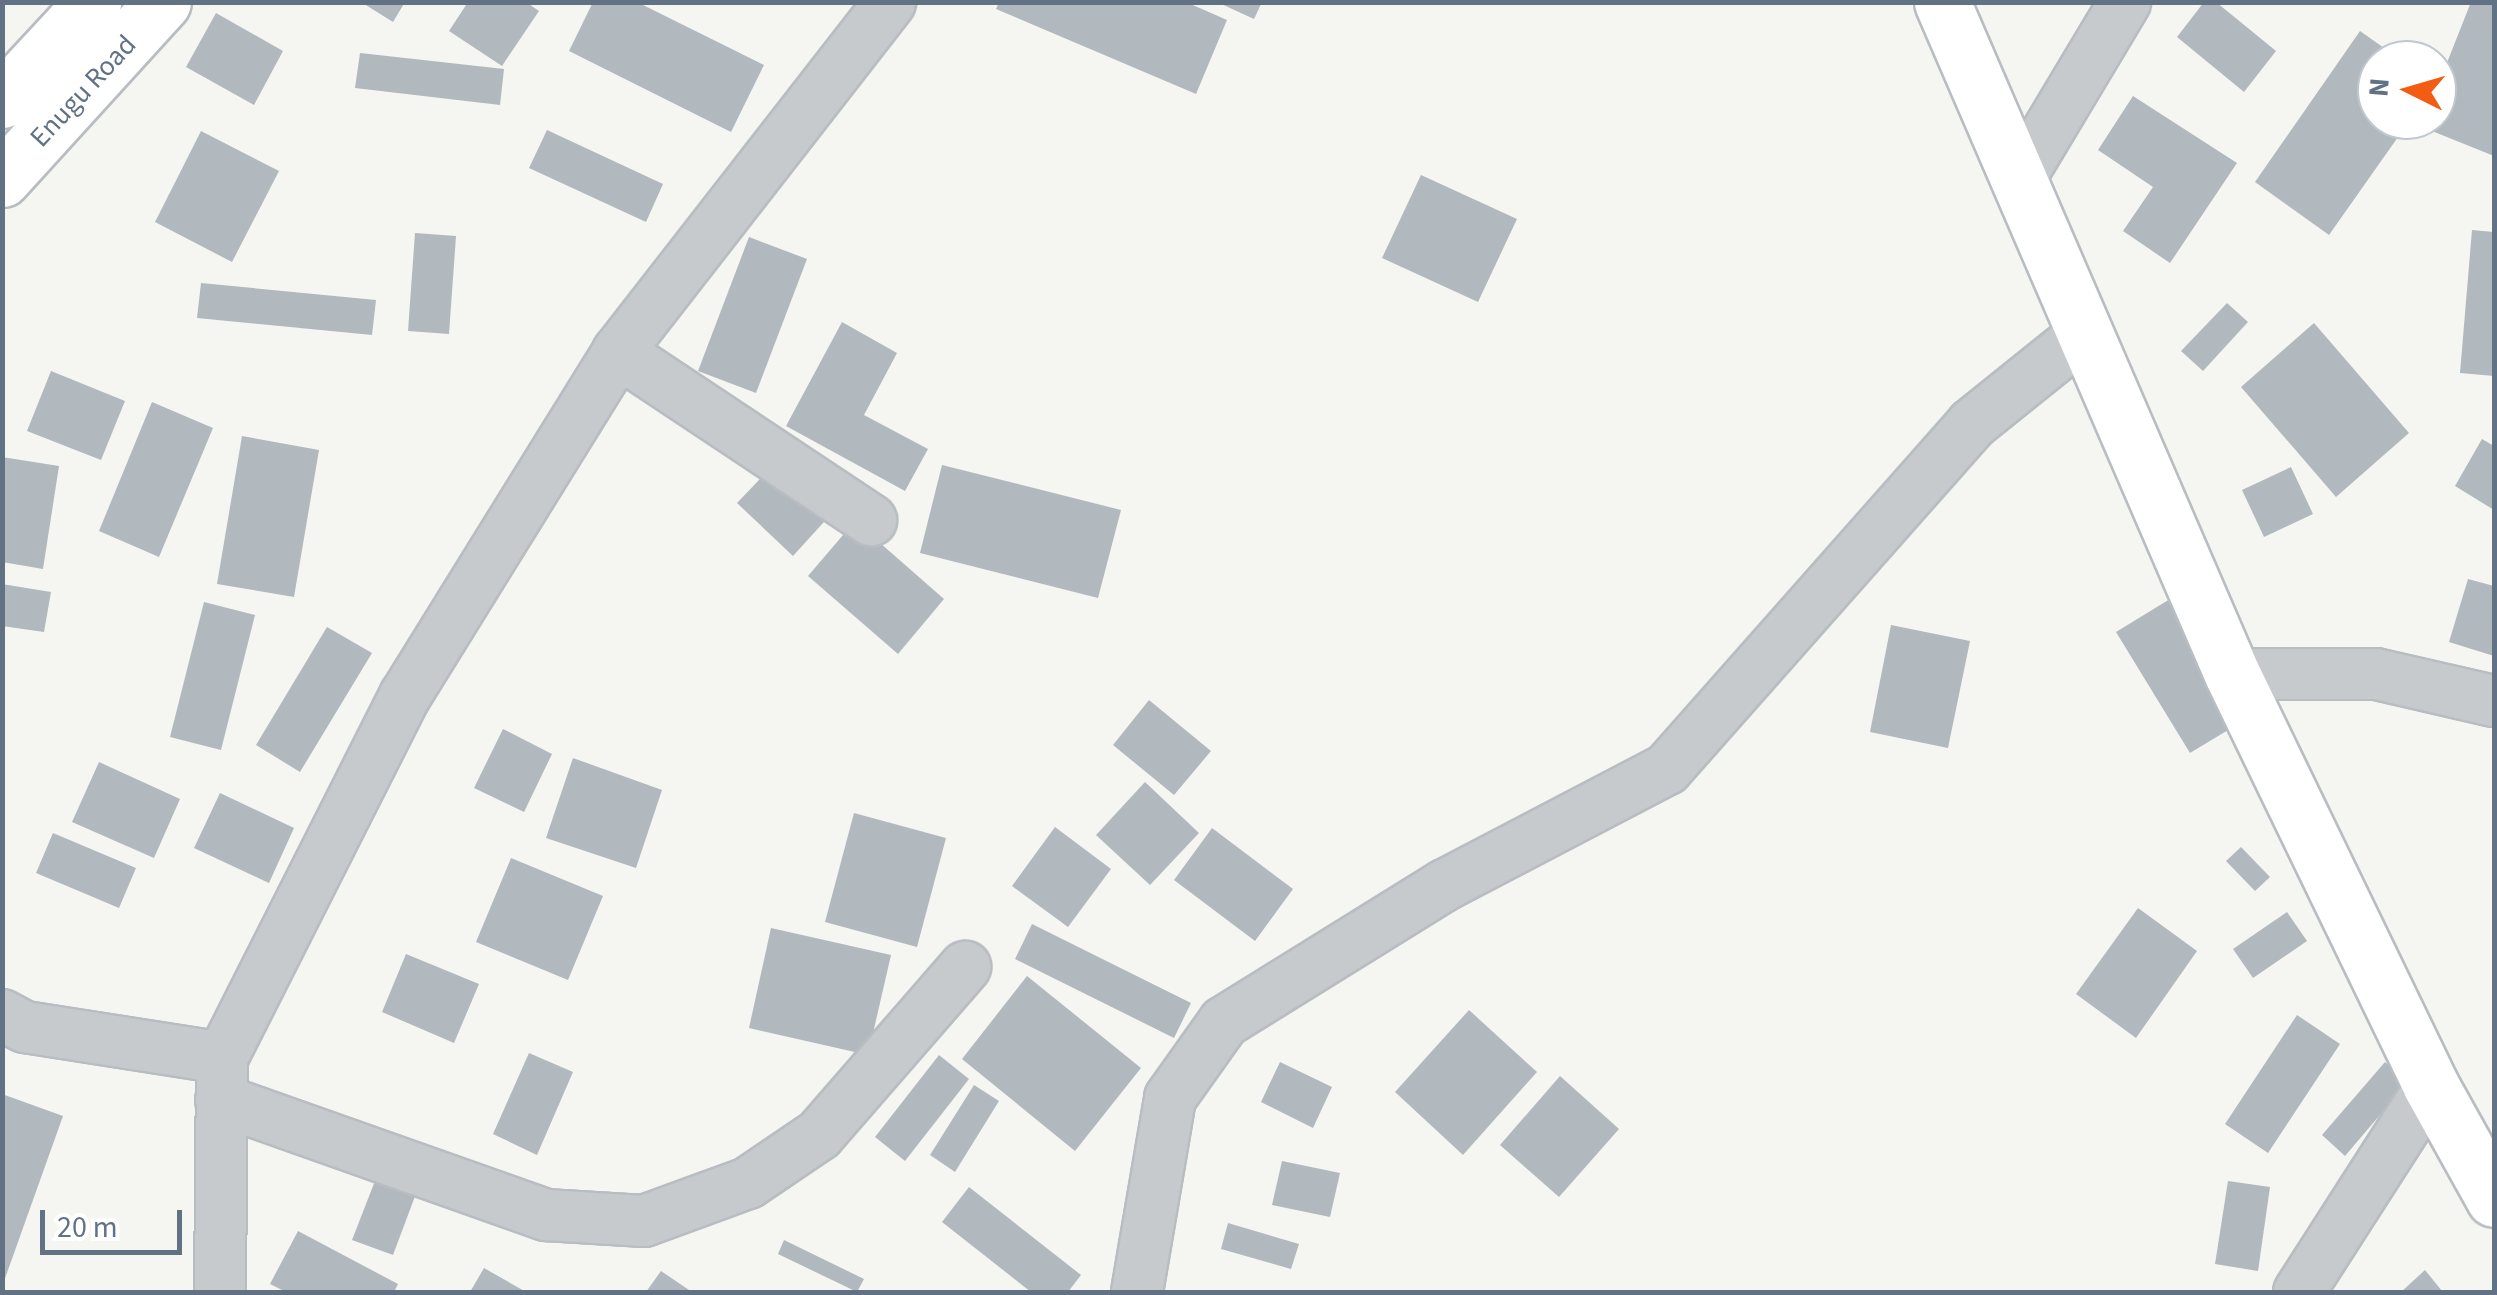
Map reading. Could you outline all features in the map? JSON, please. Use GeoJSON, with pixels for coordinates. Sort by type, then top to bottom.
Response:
{"type":"FeatureCollection","features":[{"type":"Feature","properties":{"kind":"street"},"geometry":{"type":"LineString","coordinates":[[2,100],[93,2]]}},
{"type":"Feature","properties":{"kind":"street","name":"Enugu Road"},"geometry":{"type":"LineString","coordinates":[[2,179],[163,2]]}},
{"type":"Feature","properties":{"kind":"street"},"geometry":{"type":"LineString","coordinates":[[220,1292],[222,1079],[406,696],[618,352],[890,2]]}},
{"type":"Feature","properties":{"kind":"street"},"geometry":{"type":"LineString","coordinates":[[1942,2],[2021,176],[2232,674],[2430,1086],[2494,1200]]}},
{"type":"Feature","properties":{"kind":"street"},"geometry":{"type":"LineString","coordinates":[[2021,176],[2125,2]]}},
{"type":"Feature","properties":{"kind":"street"},"geometry":{"type":"LineString","coordinates":[[1136,1292],[1170,1098],[1224,1022],[1445,885],[1667,769],[1972,424],[2085,334]]}},
{"type":"Feature","properties":{"kind":"street"},"geometry":{"type":"LineString","coordinates":[[618,352],[871,520]]}},
{"type":"Feature","properties":{"kind":"street"},"geometry":{"type":"LineString","coordinates":[[2232,674],[2376,674],[2494,700]]}},
{"type":"Feature","properties":{"kind":"street"},"geometry":{"type":"LineString","coordinates":[[10,1029],[222,1079],[546,1215],[644,1221],[748,1183],[819,1134],[965,967]]}},
{"type":"Feature","properties":{"kind":"street"},"geometry":{"type":"LineString","coordinates":[[2298,1292],[2430,1086]]}},
{"type":"Feature","properties":{"kind":"building"},"geometry":{"type":"Polygon","coordinates":[[[361,2],[405,2],[393,22],[361,2]]]}},
{"type":"Feature","properties":{"kind":"building"},"geometry":{"type":"Polygon","coordinates":[[[468,2],[526,2],[539,11],[502,66],[449,31],[468,2]]]}},
{"type":"Feature","properties":{"kind":"building"},"geometry":{"type":"Polygon","coordinates":[[[593,2],[637,2],[764,65],[731,132],[569,51],[593,2]]]}},
{"type":"Feature","properties":{"kind":"building"},"geometry":{"type":"Polygon","coordinates":[[[999,2],[1186,2],[1227,20],[1196,94],[996,9],[999,2]]]}},
{"type":"Feature","properties":{"kind":"building"},"geometry":{"type":"Polygon","coordinates":[[[1217,2],[1262,2],[1254,19],[1217,2]]]}},
{"type":"Feature","properties":{"kind":"building"},"geometry":{"type":"Polygon","coordinates":[[[2204,2],[2216,2],[2276,51],[2244,92],[2177,37],[2204,2]]]}},
{"type":"Feature","properties":{"kind":"building"},"geometry":{"type":"Polygon","coordinates":[[[2471,2],[2494,2],[2494,156],[2454,140],[2456,40],[2471,2]]]}},
{"type":"Feature","properties":{"kind":"building"},"geometry":{"type":"Polygon","coordinates":[[[216,13],[283,51],[254,105],[186,67],[216,13]]]}},
{"type":"Feature","properties":{"kind":"building"},"geometry":{"type":"Polygon","coordinates":[[[2360,31],[2373,40],[2357,40],[2357,140],[2396,140],[2329,235],[2255,182],[2360,31]]]}},
{"type":"Feature","properties":{"kind":"building"},"geometry":{"type":"Polygon","coordinates":[[[360,53],[504,69],[500,105],[355,88],[360,53]]]}},
{"type":"Feature","properties":{"kind":"building"},"geometry":{"type":"Polygon","coordinates":[[[2133,96],[2237,163],[2170,263],[2123,231],[2153,187],[2098,150],[2133,96]]]}},
{"type":"Feature","properties":{"kind":"building"},"geometry":{"type":"Polygon","coordinates":[[[547,130],[663,184],[646,222],[529,168],[547,130]]]}},
{"type":"Feature","properties":{"kind":"building"},"geometry":{"type":"Polygon","coordinates":[[[201,131],[279,171],[232,262],[155,222],[201,131]]]}},
{"type":"Feature","properties":{"kind":"building"},"geometry":{"type":"Polygon","coordinates":[[[1421,175],[1517,219],[1478,302],[1382,258],[1421,175]]]}},
{"type":"Feature","properties":{"kind":"building"},"geometry":{"type":"Polygon","coordinates":[[[2472,230],[2494,232],[2494,376],[2460,373],[2472,230]]]}},
{"type":"Feature","properties":{"kind":"building"},"geometry":{"type":"Polygon","coordinates":[[[415,233],[456,236],[449,334],[408,331],[415,233]]]}},
{"type":"Feature","properties":{"kind":"building"},"geometry":{"type":"Polygon","coordinates":[[[749,237],[807,259],[756,393],[698,371],[749,237]]]}},
{"type":"Feature","properties":{"kind":"building"},"geometry":{"type":"Polygon","coordinates":[[[201,283],[376,300],[372,335],[197,318],[201,283]]]}},
{"type":"Feature","properties":{"kind":"building"},"geometry":{"type":"Polygon","coordinates":[[[2227,303],[2248,322],[2203,371],[2181,351],[2227,303]]]}},
{"type":"Feature","properties":{"kind":"building"},"geometry":{"type":"Polygon","coordinates":[[[842,322],[897,353],[864,415],[928,449],[905,491],[786,426],[842,322]]]}},
{"type":"Feature","properties":{"kind":"building"},"geometry":{"type":"Polygon","coordinates":[[[2314,323],[2409,433],[2336,497],[2241,387],[2314,323]]]}},
{"type":"Feature","properties":{"kind":"building"},"geometry":{"type":"Polygon","coordinates":[[[51,371],[125,401],[101,460],[27,431],[51,371]]]}},
{"type":"Feature","properties":{"kind":"building"},"geometry":{"type":"Polygon","coordinates":[[[152,402],[213,428],[159,557],[99,531],[152,402]]]}},
{"type":"Feature","properties":{"kind":"building"},"geometry":{"type":"Polygon","coordinates":[[[242,436],[319,450],[294,597],[217,584],[242,436]]]}},
{"type":"Feature","properties":{"kind":"building"},"geometry":{"type":"Polygon","coordinates":[[[2482,439],[2494,446],[2494,510],[2455,486],[2482,439]]]}},
{"type":"Feature","properties":{"kind":"building"},"geometry":{"type":"Polygon","coordinates":[[[2,457],[59,466],[43,569],[2,562],[2,457]]]}},
{"type":"Feature","properties":{"kind":"building"},"geometry":{"type":"Polygon","coordinates":[[[778,460],[833,512],[793,556],[737,503],[778,460]]]}},
{"type":"Feature","properties":{"kind":"building"},"geometry":{"type":"Polygon","coordinates":[[[942,465],[1121,510],[1098,598],[920,553],[942,465]]]}},
{"type":"Feature","properties":{"kind":"building"},"geometry":{"type":"Polygon","coordinates":[[[2291,467],[2313,514],[2264,537],[2242,490],[2291,467]]]}},
{"type":"Feature","properties":{"kind":"building"},"geometry":{"type":"Polygon","coordinates":[[[855,521],[944,599],[898,654],[808,576],[855,521]]]}},
{"type":"Feature","properties":{"kind":"building"},"geometry":{"type":"Polygon","coordinates":[[[2468,579],[2494,586],[2494,656],[2449,642],[2468,579]]]}},
{"type":"Feature","properties":{"kind":"building"},"geometry":{"type":"Polygon","coordinates":[[[2,584],[51,592],[44,632],[2,626],[2,584]]]}},
{"type":"Feature","properties":{"kind":"building"},"geometry":{"type":"Polygon","coordinates":[[[2170,599],[2243,721],[2190,753],[2116,632],[2170,599]]]}},
{"type":"Feature","properties":{"kind":"building"},"geometry":{"type":"Polygon","coordinates":[[[204,602],[255,615],[221,750],[170,737],[204,602]]]}},
{"type":"Feature","properties":{"kind":"building"},"geometry":{"type":"Polygon","coordinates":[[[1891,625],[1970,641],[1948,748],[1870,732],[1891,625]]]}},
{"type":"Feature","properties":{"kind":"building"},"geometry":{"type":"Polygon","coordinates":[[[327,627],[372,653],[300,772],[256,745],[327,627]]]}},
{"type":"Feature","properties":{"kind":"building"},"geometry":{"type":"Polygon","coordinates":[[[1149,700],[1211,751],[1174,795],[1113,745],[1149,700]]]}},
{"type":"Feature","properties":{"kind":"building"},"geometry":{"type":"Polygon","coordinates":[[[503,729],[552,754],[524,812],[474,788],[503,729]]]}},
{"type":"Feature","properties":{"kind":"building"},"geometry":{"type":"Polygon","coordinates":[[[573,758],[662,790],[636,868],[546,838],[573,758]]]}},
{"type":"Feature","properties":{"kind":"building"},"geometry":{"type":"Polygon","coordinates":[[[99,762],[180,799],[154,858],[72,822],[99,762]]]}},
{"type":"Feature","properties":{"kind":"building"},"geometry":{"type":"Polygon","coordinates":[[[1145,782],[1199,833],[1150,885],[1096,835],[1145,782]]]}},
{"type":"Feature","properties":{"kind":"building"},"geometry":{"type":"Polygon","coordinates":[[[220,793],[294,828],[269,883],[194,848],[220,793]]]}},
{"type":"Feature","properties":{"kind":"building"},"geometry":{"type":"Polygon","coordinates":[[[854,813],[946,838],[917,947],[825,922],[854,813]]]}},
{"type":"Feature","properties":{"kind":"building"},"geometry":{"type":"Polygon","coordinates":[[[1055,827],[1111,869],[1068,927],[1012,886],[1055,827]]]}},
{"type":"Feature","properties":{"kind":"building"},"geometry":{"type":"Polygon","coordinates":[[[1212,828],[1293,889],[1255,941],[1174,880],[1212,828]]]}},
{"type":"Feature","properties":{"kind":"building"},"geometry":{"type":"Polygon","coordinates":[[[53,833],[136,868],[119,908],[36,873],[53,833]]]}},
{"type":"Feature","properties":{"kind":"building"},"geometry":{"type":"Polygon","coordinates":[[[2241,847],[2270,877],[2255,891],[2226,861],[2241,847]]]}},
{"type":"Feature","properties":{"kind":"building"},"geometry":{"type":"Polygon","coordinates":[[[511,858],[603,896],[568,980],[476,942],[511,858]]]}},
{"type":"Feature","properties":{"kind":"building"},"geometry":{"type":"Polygon","coordinates":[[[2138,908],[2197,951],[2136,1038],[2076,994],[2138,908]]]}},
{"type":"Feature","properties":{"kind":"building"},"geometry":{"type":"Polygon","coordinates":[[[2287,912],[2307,941],[2253,978],[2233,949],[2287,912]]]}},
{"type":"Feature","properties":{"kind":"building"},"geometry":{"type":"Polygon","coordinates":[[[1032,924],[1191,1003],[1174,1038],[1015,959],[1032,924]]]}},
{"type":"Feature","properties":{"kind":"building"},"geometry":{"type":"Polygon","coordinates":[[[771,928],[891,955],[868,1055],[749,1028],[771,928]]]}},
{"type":"Feature","properties":{"kind":"building"},"geometry":{"type":"Polygon","coordinates":[[[406,954],[479,984],[454,1043],[382,1012],[406,954]]]}},
{"type":"Feature","properties":{"kind":"building"},"geometry":{"type":"Polygon","coordinates":[[[1027,976],[1141,1068],[1075,1151],[962,1059],[1027,976]]]}},
{"type":"Feature","properties":{"kind":"building"},"geometry":{"type":"Polygon","coordinates":[[[1469,1010],[1537,1072],[1463,1155],[1395,1092],[1469,1010]]]}},
{"type":"Feature","properties":{"kind":"building"},"geometry":{"type":"Polygon","coordinates":[[[2297,1015],[2340,1044],[2268,1153],[2225,1124],[2297,1015]]]}},
{"type":"Feature","properties":{"kind":"building"},"geometry":{"type":"Polygon","coordinates":[[[529,1053],[573,1072],[537,1155],[493,1134],[529,1053]]]}},
{"type":"Feature","properties":{"kind":"building"},"geometry":{"type":"Polygon","coordinates":[[[939,1055],[969,1079],[905,1161],[875,1137],[939,1055]]]}},
{"type":"Feature","properties":{"kind":"building"},"geometry":{"type":"Polygon","coordinates":[[[1280,1062],[1332,1087],[1313,1128],[1261,1102],[1280,1062]]]}},
{"type":"Feature","properties":{"kind":"building"},"geometry":{"type":"Polygon","coordinates":[[[2385,1062],[2408,1082],[2345,1156],[2322,1135],[2385,1062]]]}},
{"type":"Feature","properties":{"kind":"building"},"geometry":{"type":"Polygon","coordinates":[[[1560,1076],[1619,1129],[1559,1197],[1500,1145],[1560,1076]]]}},
{"type":"Feature","properties":{"kind":"building"},"geometry":{"type":"Polygon","coordinates":[[[974,1085],[999,1101],[955,1172],[930,1155],[974,1085]]]}},
{"type":"Feature","properties":{"kind":"building"},"geometry":{"type":"Polygon","coordinates":[[[2,1094],[63,1116],[3,1284],[2,1284],[2,1094]]]}},
{"type":"Feature","properties":{"kind":"building"},"geometry":{"type":"Polygon","coordinates":[[[1282,1161],[1340,1173],[1330,1217],[1272,1205],[1282,1161]]]}},
{"type":"Feature","properties":{"kind":"building"},"geometry":{"type":"Polygon","coordinates":[[[380,1168],[420,1183],[393,1255],[352,1240],[380,1168]]]}},
{"type":"Feature","properties":{"kind":"building"},"geometry":{"type":"Polygon","coordinates":[[[2228,1181],[2270,1187],[2258,1271],[2215,1264],[2228,1181]]]}},
{"type":"Feature","properties":{"kind":"building"},"geometry":{"type":"Polygon","coordinates":[[[969,1187],[1081,1275],[1068,1292],[1031,1292],[942,1222],[969,1187]]]}},
{"type":"Feature","properties":{"kind":"building"},"geometry":{"type":"Polygon","coordinates":[[[1228,1223],[1299,1244],[1291,1269],[1221,1249],[1228,1223]]]}},
{"type":"Feature","properties":{"kind":"building"},"geometry":{"type":"Polygon","coordinates":[[[298,1231],[398,1284],[394,1292],[286,1292],[270,1284],[298,1231]]]}},
{"type":"Feature","properties":{"kind":"building"},"geometry":{"type":"Polygon","coordinates":[[[784,1240],[864,1279],[857,1292],[778,1254],[784,1240]]]}},
{"type":"Feature","properties":{"kind":"building"},"geometry":{"type":"Polygon","coordinates":[[[484,1268],[526,1292],[470,1292],[484,1268]]]}},
{"type":"Feature","properties":{"kind":"building"},"geometry":{"type":"Polygon","coordinates":[[[2425,1270],[2442,1291],[2401,1292],[2425,1270]]]}},
{"type":"Feature","properties":{"kind":"building"},"geometry":{"type":"Polygon","coordinates":[[[661,1271],[692,1292],[646,1292],[661,1271]]]}}]}
